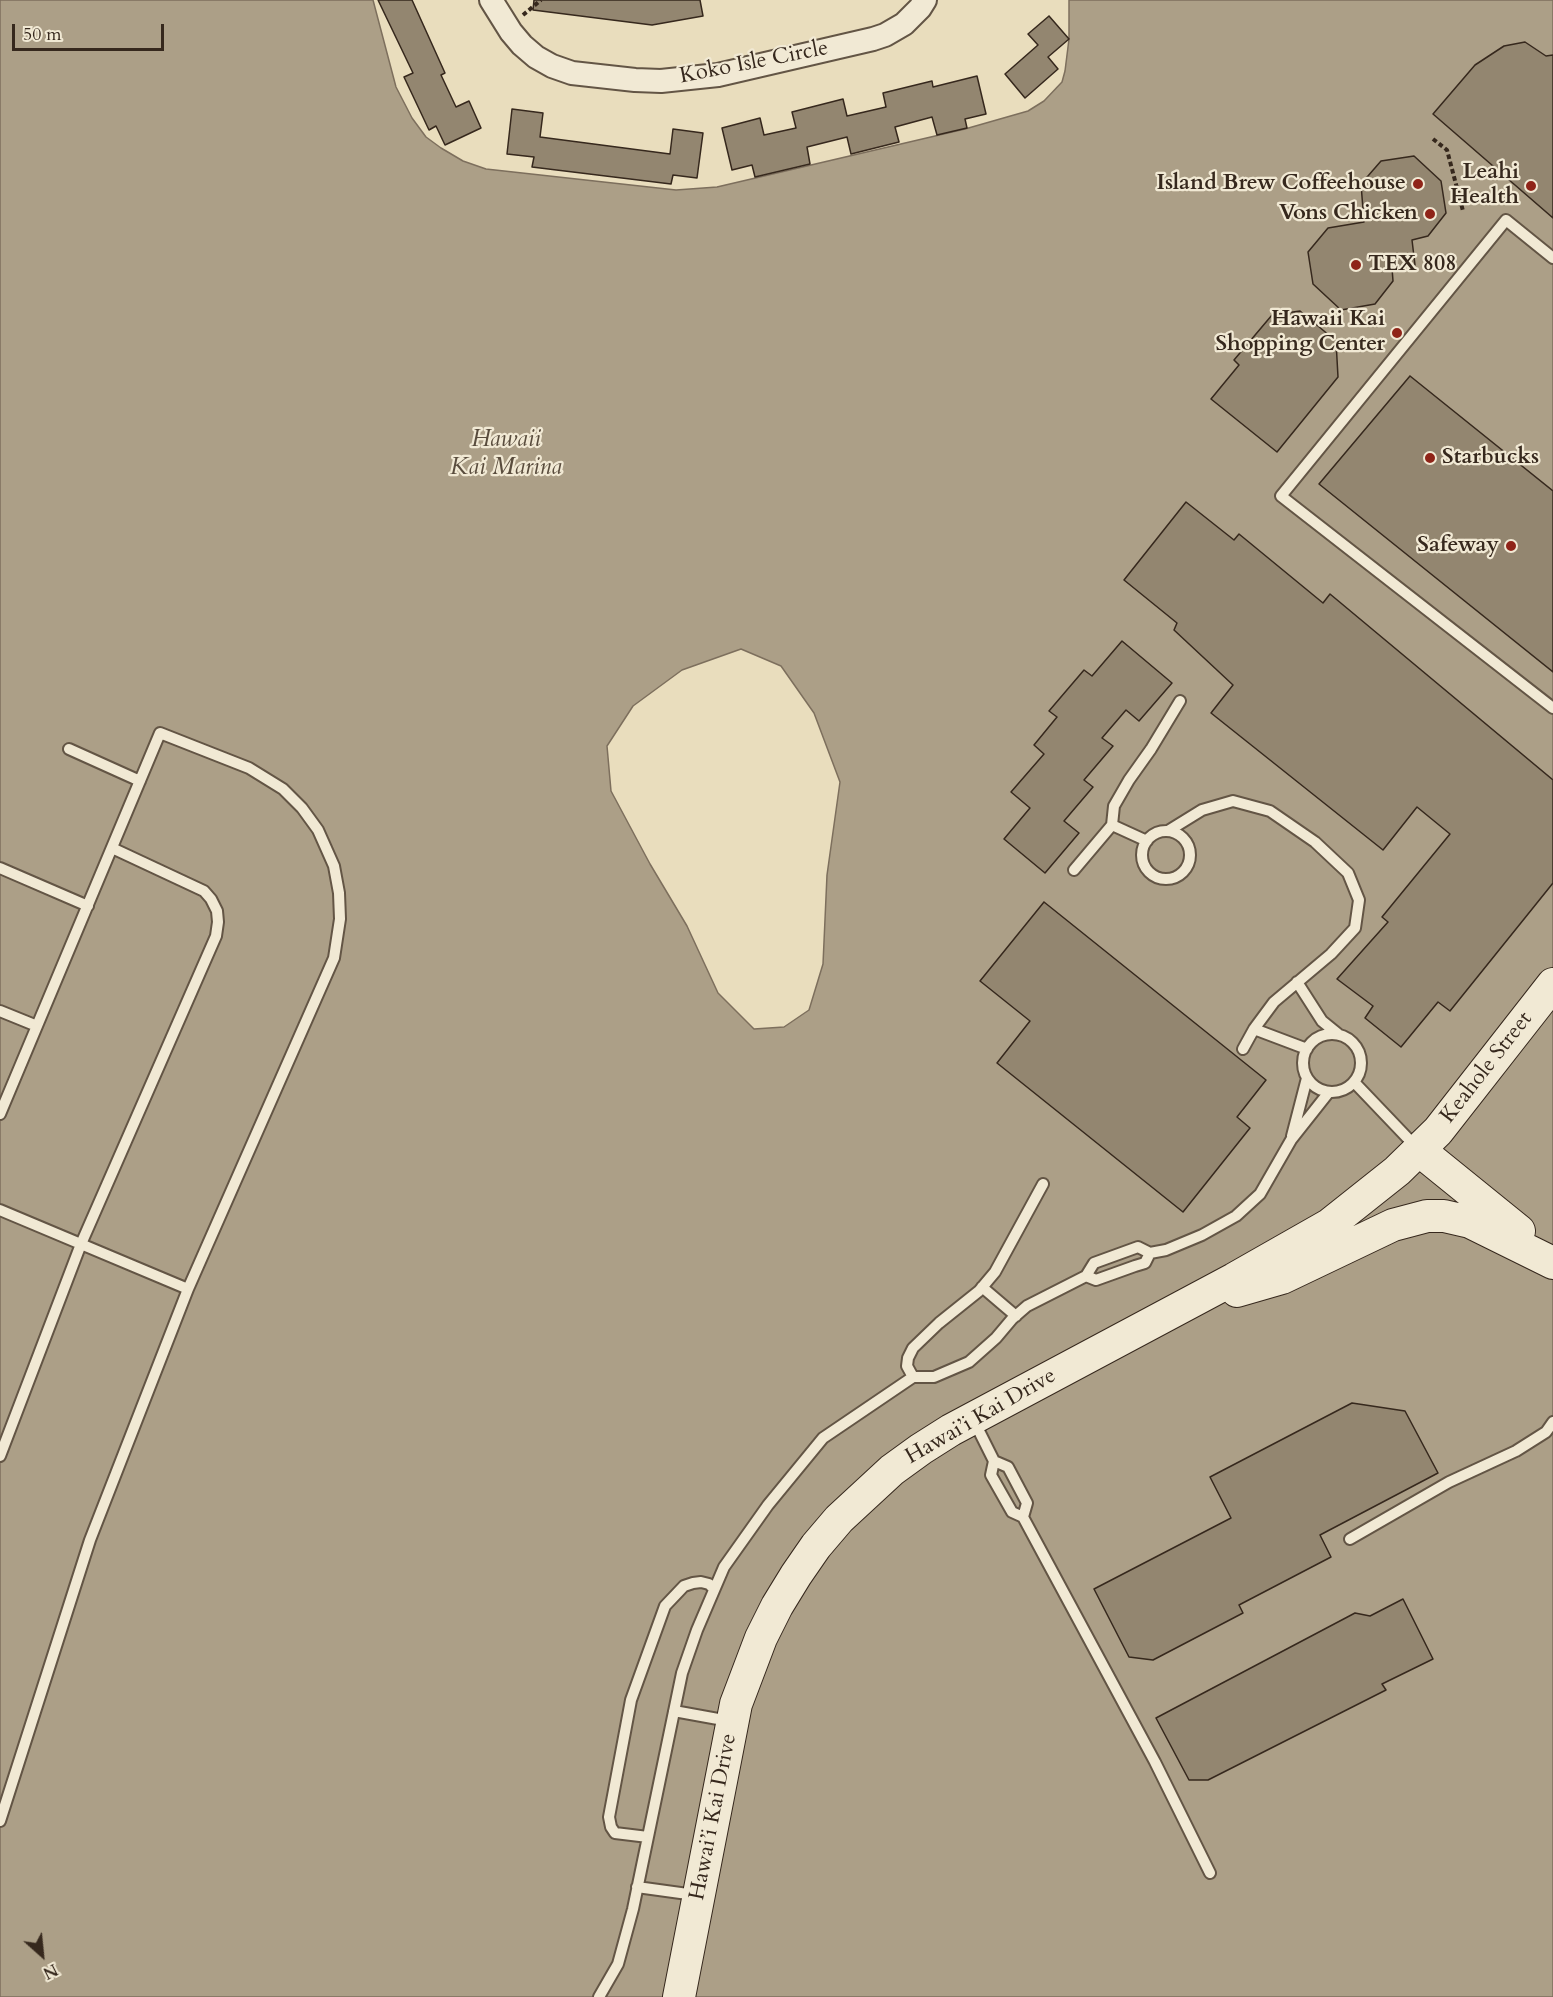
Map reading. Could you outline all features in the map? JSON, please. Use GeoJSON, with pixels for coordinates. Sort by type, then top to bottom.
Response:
{"type":"FeatureCollection","features":[{"type":"Feature","properties":{"kind":"main road","name":"Keahole Street"},"geometry":{"type":"LineString","coordinates":[[1419,1150],[1438,1131],[1553,984]]}},
{"type":"Feature","properties":{"kind":"main road"},"geometry":{"type":"LineString","coordinates":[[1419,1150],[1553,1261]]}},
{"type":"Feature","properties":{"kind":"main road","name":"Hawai’i Kai Drive"},"geometry":{"type":"LineString","coordinates":[[679,1997],[732,1721],[740,1693],[761,1638],[777,1606],[816,1546],[865,1493],[921,1449],[973,1418],[1329,1226],[1397,1171],[1419,1150]]}},
{"type":"Feature","properties":{"kind":"main road"},"geometry":{"type":"LineString","coordinates":[[1178,1308],[1282,1278],[1393,1225],[1418,1217],[1444,1216],[1470,1221],[1553,1261]]}},
{"type":"Feature","properties":{"kind":"street","name":"Koko Isle Circle"},"geometry":{"type":"LineString","coordinates":[[492,0],[511,32],[522,45],[536,57],[552,66],[572,73],[661,81],[718,75],[873,39],[904,24],[925,0]]}},
{"type":"Feature","properties":{"kind":"lane"},"geometry":{"type":"LineString","coordinates":[[1553,258],[1506,220],[1281,496],[1553,708]]}},
{"type":"Feature","properties":{"kind":"lane"},"geometry":{"type":"LineString","coordinates":[[1074,870],[1112,825],[1114,806],[1129,780],[1152,749],[1179,700]]}},
{"type":"Feature","properties":{"kind":"lane"},"geometry":{"type":"LineString","coordinates":[[0,1114],[160,733],[249,768],[261,774],[293,798],[318,830],[330,854],[339,892],[339,932],[329,971],[188,1289],[90,1540],[3,1795],[0,1821]]}},
{"type":"Feature","properties":{"kind":"lane"},"geometry":{"type":"LineString","coordinates":[[69,749],[140,781]]}},
{"type":"Feature","properties":{"kind":"lane"},"geometry":{"type":"LineString","coordinates":[[1168,831],[1202,810],[1233,801],[1270,811],[1315,842],[1348,873],[1359,900],[1355,928],[1331,954],[1274,1002],[1243,1048]]}},
{"type":"Feature","properties":{"kind":"lane"},"geometry":{"type":"LineString","coordinates":[[1112,825],[1147,841]]}},
{"type":"Feature","properties":{"kind":"lane"},"geometry":{"type":"LineString","coordinates":[[1160,832],[1176,833],[1182,838],[1190,852],[1186,867],[1174,878],[1159,879],[1146,870],[1142,855],[1147,841],[1160,832]]}},
{"type":"Feature","properties":{"kind":"lane"},"geometry":{"type":"LineString","coordinates":[[0,1456],[81,1244],[216,936],[217,911],[211,898],[204,891],[112,848]]}},
{"type":"Feature","properties":{"kind":"lane"},"geometry":{"type":"LineString","coordinates":[[0,868],[88,906]]}},
{"type":"Feature","properties":{"kind":"lane"},"geometry":{"type":"LineString","coordinates":[[1297,982],[1322,1021],[1347,1038],[1360,1054],[1359,1074],[1354,1082],[1338,1092],[1320,1090],[1307,1078],[1303,1069],[1303,1060],[1307,1049],[1318,1038],[1328,1034],[1338,1034]]}},
{"type":"Feature","properties":{"kind":"lane"},"geometry":{"type":"LineString","coordinates":[[0,1011],[37,1026]]}},
{"type":"Feature","properties":{"kind":"lane"},"geometry":{"type":"LineString","coordinates":[[1254,1029],[1307,1049]]}},
{"type":"Feature","properties":{"kind":"lane"},"geometry":{"type":"LineString","coordinates":[[1291,1140],[1307,1078]]}},
{"type":"Feature","properties":{"kind":"lane"},"geometry":{"type":"LineString","coordinates":[[1354,1082],[1419,1150]]}},
{"type":"Feature","properties":{"kind":"lane"},"geometry":{"type":"LineString","coordinates":[[599,1997],[618,1964],[638,1887],[682,1673],[697,1630],[724,1567],[768,1505],[823,1438],[913,1377],[934,1377],[969,1362],[1027,1306],[1086,1276],[1094,1263],[1138,1247],[1150,1253],[1166,1250],[1202,1235],[1236,1216],[1260,1194],[1291,1140],[1329,1092]]}},
{"type":"Feature","properties":{"kind":"lane"},"geometry":{"type":"LineString","coordinates":[[913,1377],[907,1365],[913,1347],[982,1287],[995,1272],[1043,1184]]}},
{"type":"Feature","properties":{"kind":"lane"},"geometry":{"type":"LineString","coordinates":[[0,1210],[188,1289]]}},
{"type":"Feature","properties":{"kind":"lane"},"geometry":{"type":"LineString","coordinates":[[1086,1276],[1096,1280],[1145,1263],[1150,1253]]}},
{"type":"Feature","properties":{"kind":"lane"},"geometry":{"type":"LineString","coordinates":[[982,1287],[1016,1316]]}},
{"type":"Feature","properties":{"kind":"lane"},"geometry":{"type":"LineString","coordinates":[[973,1418],[994,1461],[991,1475],[1012,1512],[1023,1516],[1155,1762],[1210,1873]]}},
{"type":"Feature","properties":{"kind":"lane"},"geometry":{"type":"LineString","coordinates":[[1350,1539],[1449,1482],[1516,1451],[1546,1432],[1553,1422]]}},
{"type":"Feature","properties":{"kind":"lane"},"geometry":{"type":"LineString","coordinates":[[994,1461],[1008,1467],[1028,1503],[1023,1516]]}},
{"type":"Feature","properties":{"kind":"lane"},"geometry":{"type":"LineString","coordinates":[[648,1837],[615,1833],[610,1827],[609,1817],[632,1700],[665,1606],[684,1586],[693,1582],[701,1581],[714,1589]]}},
{"type":"Feature","properties":{"kind":"lane"},"geometry":{"type":"LineString","coordinates":[[674,1711],[732,1721]]}},
{"type":"Feature","properties":{"kind":"lane"},"geometry":{"type":"LineString","coordinates":[[638,1887],[698,1895]]}},
{"type":"Feature","properties":{"kind":"path"},"geometry":{"type":"LineString","coordinates":[[1433,139],[1447,150],[1463,211]]}},
{"type":"Feature","properties":{"kind":"water","name":"Hawaii Kai Marina"},"geometry":{"type":"Polygon","coordinates":[[[0,0],[373,0],[396,87],[412,118],[426,137],[441,148],[463,161],[486,169],[676,190],[717,187],[965,129],[1028,111],[1044,101],[1062,82],[1069,39],[1069,0],[1553,0],[1553,1997],[0,1997],[0,0]],[[741,649],[682,670],[633,706],[607,746],[611,791],[650,864],[687,926],[718,993],[754,1029],[784,1027],[809,1010],[823,964],[827,875],[840,782],[814,713],[781,666],[741,649]]]}},
{"type":"Feature","properties":{"kind":"building"},"geometry":{"type":"Polygon","coordinates":[[[378,0],[412,0],[445,73],[441,75],[456,107],[469,101],[481,128],[445,145],[436,126],[429,130],[404,77],[413,73],[378,0]]]}},
{"type":"Feature","properties":{"kind":"building"},"geometry":{"type":"Polygon","coordinates":[[[534,0],[700,0],[703,16],[652,25],[533,10],[534,0]]]}},
{"type":"Feature","properties":{"kind":"building"},"geometry":{"type":"Polygon","coordinates":[[[1049,16],[1069,39],[1048,57],[1058,69],[1025,98],[1005,74],[1038,45],[1028,34],[1049,16]]]}},
{"type":"Feature","properties":{"kind":"building"},"geometry":{"type":"Polygon","coordinates":[[[1525,42],[1546,56],[1553,55],[1553,218],[1433,114],[1475,65],[1504,46],[1525,42]]]}},
{"type":"Feature","properties":{"kind":"building"},"geometry":{"type":"Polygon","coordinates":[[[977,76],[986,114],[965,119],[967,128],[937,135],[932,117],[895,127],[899,142],[851,154],[847,137],[807,147],[810,164],[755,177],[752,165],[732,170],[722,128],[760,118],[764,135],[796,128],[792,112],[843,99],[847,116],[886,107],[883,93],[932,81],[933,87],[977,76]]]}},
{"type":"Feature","properties":{"kind":"building"},"geometry":{"type":"Polygon","coordinates":[[[512,109],[543,113],[540,137],[670,154],[673,129],[703,133],[697,178],[673,175],[671,184],[532,167],[534,157],[507,154],[512,109]]]}},
{"type":"Feature","properties":{"kind":"building"},"geometry":{"type":"Polygon","coordinates":[[[1414,156],[1441,181],[1446,213],[1428,236],[1412,240],[1415,265],[1392,268],[1393,281],[1375,304],[1341,310],[1313,284],[1308,252],[1328,228],[1364,222],[1361,184],[1381,161],[1414,156]]]}},
{"type":"Feature","properties":{"kind":"building"},"geometry":{"type":"Polygon","coordinates":[[[1300,311],[1336,341],[1338,377],[1277,452],[1211,399],[1239,365],[1234,360],[1272,315],[1300,311]]]}},
{"type":"Feature","properties":{"kind":"building"},"geometry":{"type":"Polygon","coordinates":[[[1410,376],[1553,491],[1553,672],[1319,484],[1410,376]]]}},
{"type":"Feature","properties":{"kind":"building"},"geometry":{"type":"Polygon","coordinates":[[[1186,502],[1234,540],[1239,534],[1323,603],[1330,594],[1553,780],[1553,883],[1450,1011],[1438,1002],[1401,1047],[1365,1018],[1373,1006],[1337,979],[1388,922],[1382,917],[1450,834],[1417,807],[1383,850],[1211,713],[1233,685],[1174,630],[1177,623],[1124,580],[1186,502]]]}},
{"type":"Feature","properties":{"kind":"building"},"geometry":{"type":"Polygon","coordinates":[[[1122,641],[1172,683],[1139,721],[1126,710],[1102,738],[1113,746],[1084,780],[1093,787],[1064,821],[1079,833],[1045,873],[1004,839],[1030,808],[1011,792],[1044,754],[1034,745],[1057,717],[1049,711],[1084,670],[1092,676],[1122,641]]]}},
{"type":"Feature","properties":{"kind":"building"},"geometry":{"type":"Polygon","coordinates":[[[1044,902],[1266,1080],[1237,1117],[1250,1128],[1183,1212],[997,1063],[1030,1021],[980,981],[1044,902]]]}},
{"type":"Feature","properties":{"kind":"building"},"geometry":{"type":"Polygon","coordinates":[[[1352,1403],[1405,1411],[1438,1473],[1320,1535],[1331,1557],[1239,1605],[1243,1613],[1153,1660],[1129,1657],[1094,1589],[1231,1518],[1210,1477],[1352,1403]]]}},
{"type":"Feature","properties":{"kind":"building"},"geometry":{"type":"Polygon","coordinates":[[[1403,1599],[1433,1659],[1382,1684],[1386,1690],[1208,1780],[1189,1780],[1156,1718],[1355,1613],[1370,1616],[1403,1599]]]}},
{"type":"Feature","properties":{"kind":"place","name":"Island Brew Coffeehouse"},"geometry":{"type":"Point","coordinates":[1418,184]}},
{"type":"Feature","properties":{"kind":"place","name":"Leahi Health"},"geometry":{"type":"Point","coordinates":[1531,186]}},
{"type":"Feature","properties":{"kind":"place","name":"Vons Chicken"},"geometry":{"type":"Point","coordinates":[1430,214]}},
{"type":"Feature","properties":{"kind":"place","name":"TEX 808"},"geometry":{"type":"Point","coordinates":[1356,265]}},
{"type":"Feature","properties":{"kind":"place","name":"Hawaii Kai Shopping Center"},"geometry":{"type":"Point","coordinates":[1397,333]}},
{"type":"Feature","properties":{"kind":"place","name":"Starbucks"},"geometry":{"type":"Point","coordinates":[1430,458]}},
{"type":"Feature","properties":{"kind":"place","name":"Safeway"},"geometry":{"type":"Point","coordinates":[1511,546]}}]}
